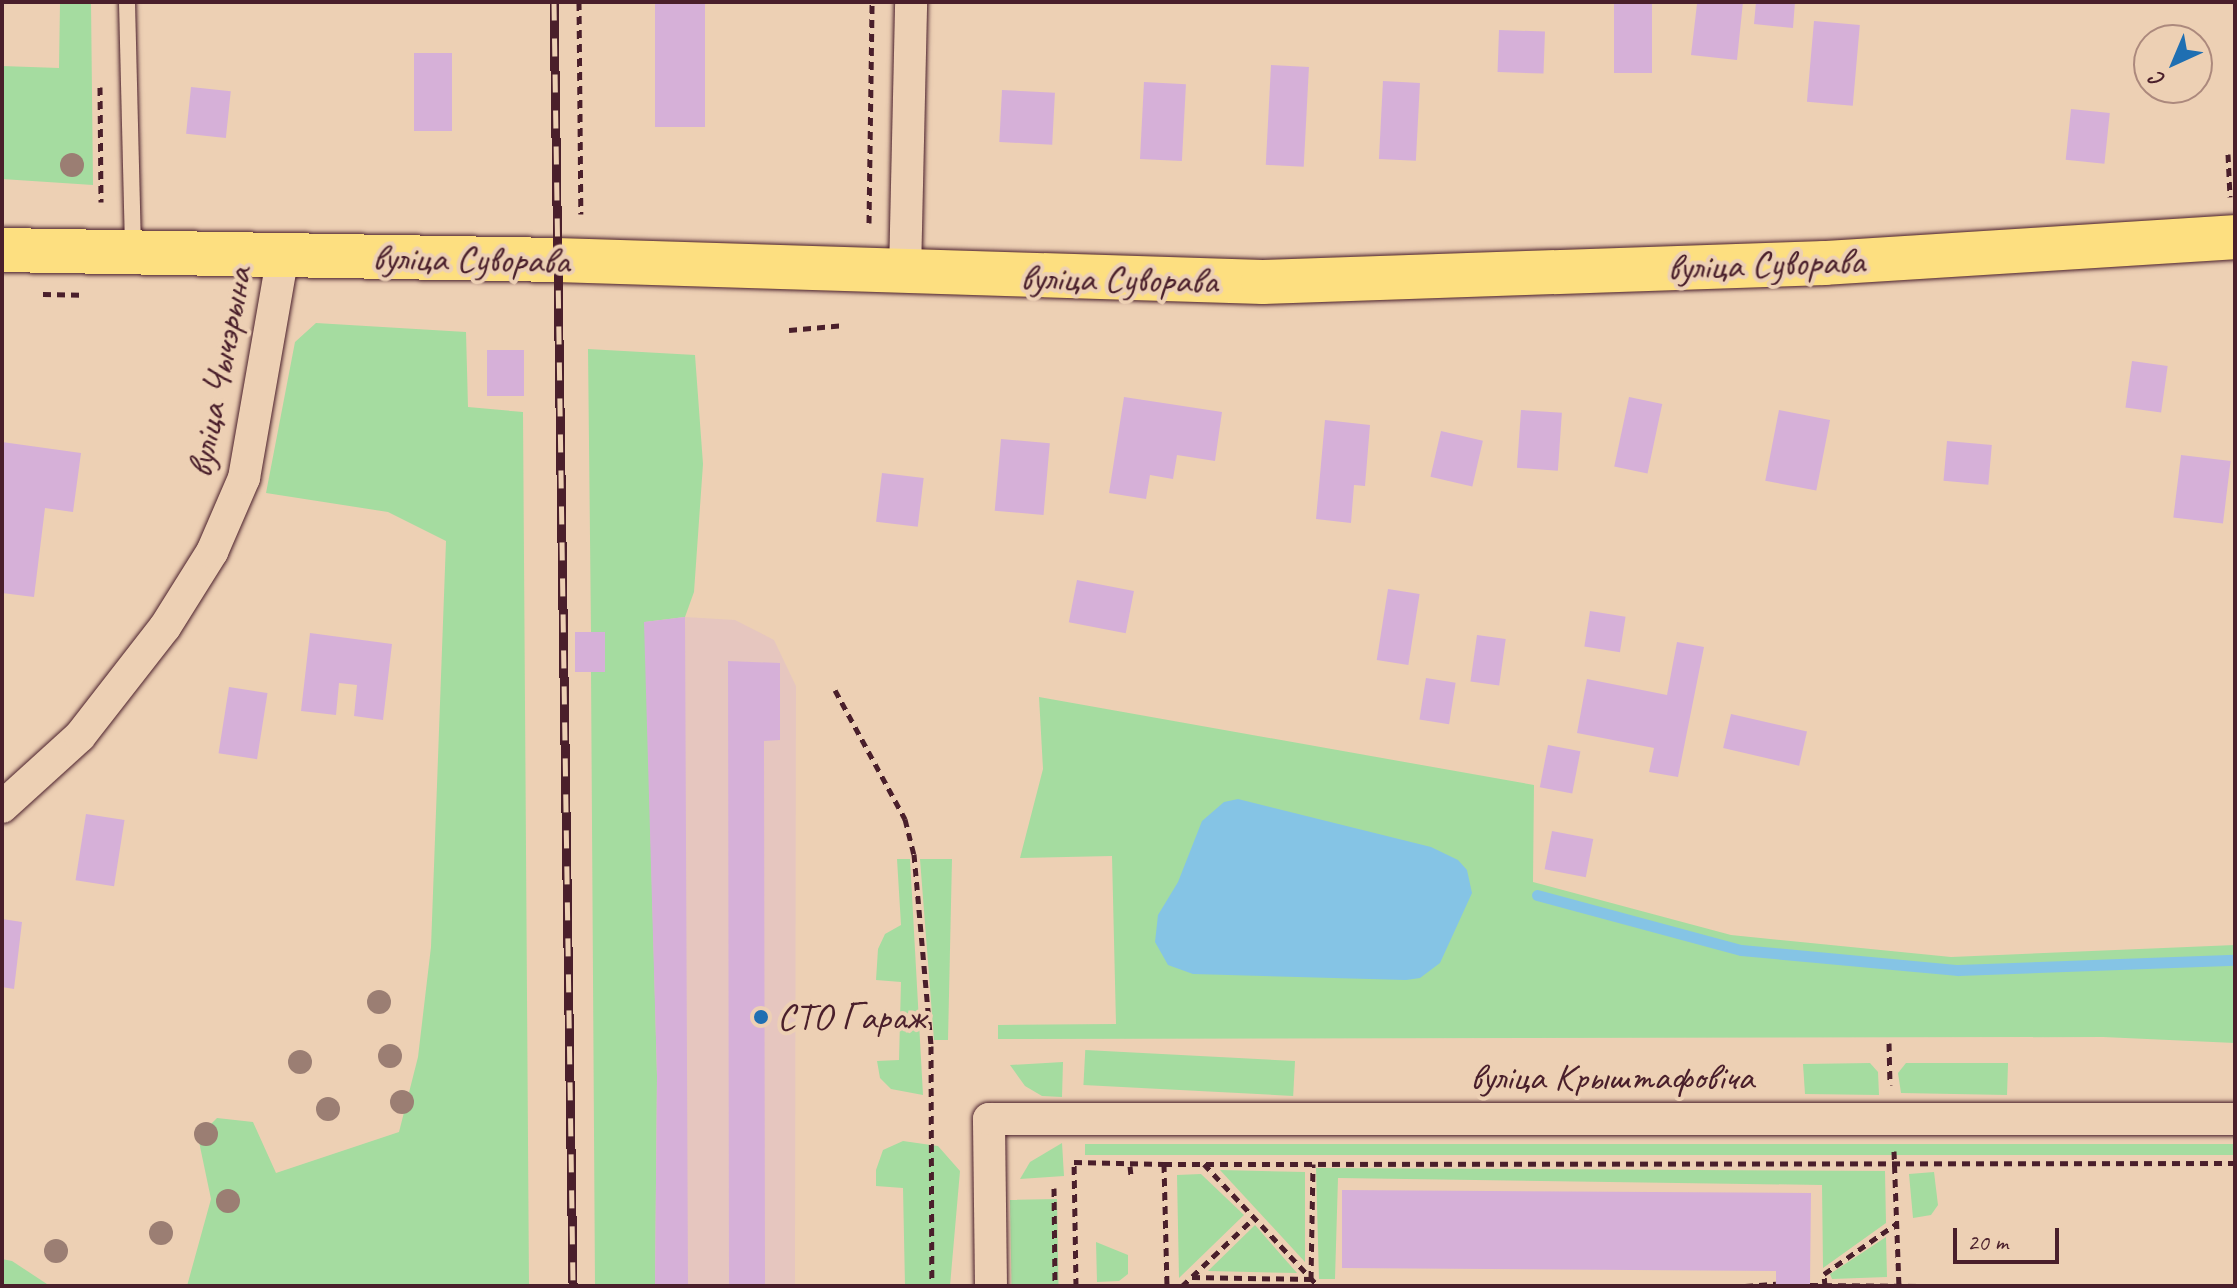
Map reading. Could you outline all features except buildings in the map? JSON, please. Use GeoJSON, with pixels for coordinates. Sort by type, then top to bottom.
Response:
{"type":"FeatureCollection","features":[{"type":"Feature","properties":{"kind":"main road","name":"вуліца Суворава"},"geometry":{"type":"LineString","coordinates":[[2,250],[283,254],[1263,282],[1825,263],[2235,237]]}},
{"type":"Feature","properties":{"kind":"street"},"geometry":{"type":"LineString","coordinates":[[905,273],[911,2]]}},
{"type":"Feature","properties":{"kind":"street","name":"вуліца Чычэрына"},"geometry":{"type":"LineString","coordinates":[[2,807],[80,736],[165,627],[212,552],[244,478],[283,254]]}},
{"type":"Feature","properties":{"kind":"street","name":"вуліца Крыштафовіча"},"geometry":{"type":"LineString","coordinates":[[991,1286],[989,1119],[2235,1119]]}},
{"type":"Feature","properties":{"kind":"lane"},"geometry":{"type":"LineString","coordinates":[[127,2],[133,252]]}},
{"type":"Feature","properties":{"kind":"path"},"geometry":{"type":"LineString","coordinates":[[579,2],[581,214]]}},
{"type":"Feature","properties":{"kind":"path"},"geometry":{"type":"LineString","coordinates":[[869,223],[872,2]]}},
{"type":"Feature","properties":{"kind":"path"},"geometry":{"type":"LineString","coordinates":[[100,79],[101,202]]}},
{"type":"Feature","properties":{"kind":"path"},"geometry":{"type":"LineString","coordinates":[[789,330],[845,325]]}},
{"type":"Feature","properties":{"kind":"path"},"geometry":{"type":"LineString","coordinates":[[835,690],[905,819],[914,854],[931,1046],[932,1286]]}},
{"type":"Feature","properties":{"kind":"path"},"geometry":{"type":"LineString","coordinates":[[1889,1043],[1899,1286]]}},
{"type":"Feature","properties":{"kind":"path"},"geometry":{"type":"LineString","coordinates":[[1076,1286],[1074,1162],[1130,1166],[2235,1163]]}},
{"type":"Feature","properties":{"kind":"path"},"geometry":{"type":"LineString","coordinates":[[1164,1164],[1167,1286]]}},
{"type":"Feature","properties":{"kind":"path"},"geometry":{"type":"LineString","coordinates":[[1203,1164],[1318,1286]]}},
{"type":"Feature","properties":{"kind":"path"},"geometry":{"type":"LineString","coordinates":[[1311,1279],[1313,1164]]}},
{"type":"Feature","properties":{"kind":"path"},"geometry":{"type":"LineString","coordinates":[[1130,1166],[1131,1176]]}},
{"type":"Feature","properties":{"kind":"path"},"geometry":{"type":"LineString","coordinates":[[1054,1188],[1055,1286]]}},
{"type":"Feature","properties":{"kind":"path"},"geometry":{"type":"LineString","coordinates":[[1182,1286],[1254,1218]]}},
{"type":"Feature","properties":{"kind":"path"},"geometry":{"type":"LineString","coordinates":[[1825,1286],[1824,1274],[1897,1224]]}},
{"type":"Feature","properties":{"kind":"path"},"geometry":{"type":"LineString","coordinates":[[1192,1277],[1311,1279]]}},
{"type":"Feature","properties":{"kind":"path"},"geometry":{"type":"LineString","coordinates":[[1745,1286],[1776,1284]]}},
{"type":"Feature","properties":{"kind":"path"},"geometry":{"type":"LineString","coordinates":[[1810,1285],[1922,1286]]}},
{"type":"Feature","properties":{"kind":"shaded area"},"geometry":{"type":"Polygon","coordinates":[[[685,617],[735,620],[774,640],[796,686],[795,1286],[650,1286],[644,622],[685,617]]]}},
{"type":"Feature","properties":{"kind":"green space"},"geometry":{"type":"Polygon","coordinates":[[[60,2],[91,2],[93,185],[2,179],[2,66],[59,68],[60,2]]]}},
{"type":"Feature","properties":{"kind":"green space"},"geometry":{"type":"Polygon","coordinates":[[[316,323],[466,332],[468,407],[523,412],[529,1286],[187,1286],[211,1199],[198,1137],[217,1118],[253,1122],[276,1173],[399,1132],[418,1057],[431,947],[446,541],[388,512],[266,493],[295,342],[316,323]]]}},
{"type":"Feature","properties":{"kind":"green space"},"geometry":{"type":"Polygon","coordinates":[[[588,349],[695,355],[703,464],[694,592],[685,617],[645,622],[657,1076],[655,1286],[595,1286],[591,671],[605,671],[591,632],[588,349]]]}},
{"type":"Feature","properties":{"kind":"green space"},"geometry":{"type":"Polygon","coordinates":[[[1039,697],[1534,785],[1533,882],[1731,935],[1951,957],[2235,945],[2235,1043],[2103,1037],[998,1039],[998,1025],[1116,1024],[1112,856],[1020,858],[1043,769],[1039,697]]]}},
{"type":"Feature","properties":{"kind":"green space"},"geometry":{"type":"Polygon","coordinates":[[[897,859],[910,859],[923,1095],[891,1089],[880,1078],[877,1061],[899,1060],[901,982],[876,980],[878,949],[885,934],[901,925],[897,859]]]}},
{"type":"Feature","properties":{"kind":"green space"},"geometry":{"type":"Polygon","coordinates":[[[920,859],[952,859],[948,1040],[934,1040],[920,859]]]}},
{"type":"Feature","properties":{"kind":"green space"},"geometry":{"type":"Polygon","coordinates":[[[1085,1050],[1295,1061],[1293,1096],[1083,1085],[1085,1050]]]}},
{"type":"Feature","properties":{"kind":"green space"},"geometry":{"type":"Polygon","coordinates":[[[1063,1062],[1062,1097],[1042,1096],[1025,1086],[1010,1065],[1063,1062]]]}},
{"type":"Feature","properties":{"kind":"green space"},"geometry":{"type":"Polygon","coordinates":[[[1870,1063],[1878,1072],[1879,1095],[1805,1094],[1803,1064],[1870,1063]]]}},
{"type":"Feature","properties":{"kind":"green space"},"geometry":{"type":"Polygon","coordinates":[[[1906,1063],[2008,1063],[2007,1095],[1901,1093],[1898,1073],[1906,1063]]]}},
{"type":"Feature","properties":{"kind":"green space"},"geometry":{"type":"Polygon","coordinates":[[[903,1141],[938,1146],[960,1171],[950,1286],[905,1286],[903,1188],[876,1186],[876,1170],[883,1150],[903,1141]]]}},
{"type":"Feature","properties":{"kind":"green space"},"geometry":{"type":"Polygon","coordinates":[[[1062,1143],[1064,1176],[1020,1179],[1030,1162],[1062,1143]]]}},
{"type":"Feature","properties":{"kind":"green space"},"geometry":{"type":"Polygon","coordinates":[[[1085,1144],[2235,1144],[2235,1155],[1085,1155],[1085,1144]]]}},
{"type":"Feature","properties":{"kind":"green space"},"geometry":{"type":"Polygon","coordinates":[[[1316,1168],[1885,1171],[1886,1223],[1823,1268],[1822,1185],[1338,1178],[1335,1279],[1319,1279],[1316,1168]]]}},
{"type":"Feature","properties":{"kind":"green space"},"geometry":{"type":"Polygon","coordinates":[[[1220,1170],[1305,1172],[1305,1262],[1220,1170]]]}},
{"type":"Feature","properties":{"kind":"green space"},"geometry":{"type":"Polygon","coordinates":[[[1934,1172],[1938,1205],[1931,1215],[1913,1218],[1909,1174],[1934,1172]]]}},
{"type":"Feature","properties":{"kind":"green space"},"geometry":{"type":"Polygon","coordinates":[[[1201,1174],[1244,1215],[1179,1278],[1177,1175],[1201,1174]]]}},
{"type":"Feature","properties":{"kind":"green space"},"geometry":{"type":"Polygon","coordinates":[[[1057,1199],[1059,1286],[1012,1286],[1010,1200],[1057,1199]]]}},
{"type":"Feature","properties":{"kind":"green space"},"geometry":{"type":"Polygon","coordinates":[[[1255,1225],[1297,1273],[1208,1271],[1255,1225]]]}},
{"type":"Feature","properties":{"kind":"green space"},"geometry":{"type":"Polygon","coordinates":[[[1886,1237],[1887,1277],[1832,1279],[1830,1274],[1886,1237]]]}},
{"type":"Feature","properties":{"kind":"green space"},"geometry":{"type":"Polygon","coordinates":[[[1096,1242],[1128,1255],[1128,1274],[1119,1281],[1097,1282],[1096,1242]]]}},
{"type":"Feature","properties":{"kind":"green space"},"geometry":{"type":"Polygon","coordinates":[[[2,1259],[12,1261],[50,1286],[2,1286],[2,1259]]]}},
{"type":"Feature","properties":{"kind":"water"},"geometry":{"type":"Polygon","coordinates":[[[1238,799],[1431,847],[1458,860],[1467,870],[1472,893],[1440,963],[1420,978],[1406,980],[1193,974],[1168,965],[1155,942],[1158,915],[1178,882],[1202,821],[1224,802],[1238,799]]]}},
{"type":"Feature","properties":{"kind":"waterway"},"geometry":{"type":"LineString","coordinates":[[1537,895],[1741,950],[1958,970],[2235,960]]}},
{"type":"Feature","properties":{"kind":"railway"},"geometry":{"type":"LineString","coordinates":[[554,2],[573,1286]]}},
{"type":"Feature","properties":{"kind":"place","name":"СТО Гараж"},"geometry":{"type":"Point","coordinates":[761,1017]}}]}
